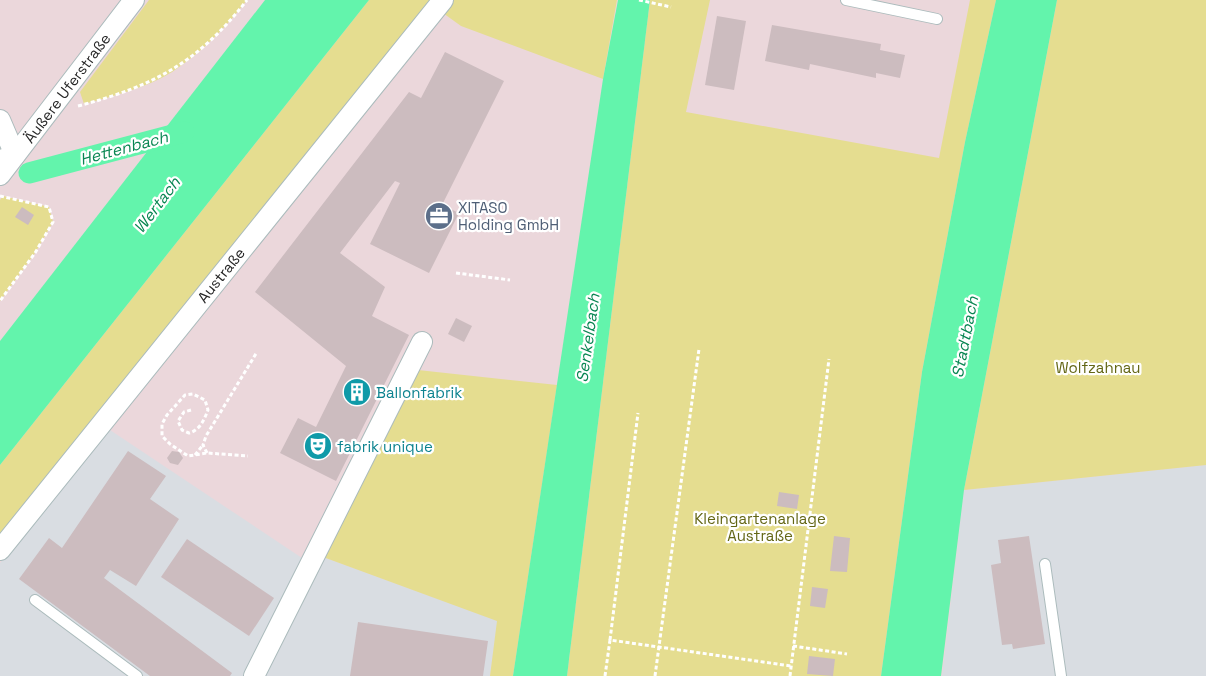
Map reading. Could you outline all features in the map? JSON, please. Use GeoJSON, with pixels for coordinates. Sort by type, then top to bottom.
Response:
{"type":"FeatureCollection","features":[{"type":"Feature","properties":{"kind":"street","name":"Äußere Uferstraße"},"geometry":{"type":"LineString","coordinates":[[0,175],[7,158],[47,114],[134,0]]}},
{"type":"Feature","properties":{"kind":"street","name":"Austraße"},"geometry":{"type":"LineString","coordinates":[[0,550],[443,0]]}},
{"type":"Feature","properties":{"kind":"street"},"geometry":{"type":"LineString","coordinates":[[0,120],[7,158]]}},
{"type":"Feature","properties":{"kind":"street"},"geometry":{"type":"LineString","coordinates":[[254,676],[422,342]]}},
{"type":"Feature","properties":{"kind":"lane"},"geometry":{"type":"LineString","coordinates":[[846,0],[937,18]]}},
{"type":"Feature","properties":{"kind":"lane"},"geometry":{"type":"LineString","coordinates":[[1046,564],[1061,676]]}},
{"type":"Feature","properties":{"kind":"lane"},"geometry":{"type":"LineString","coordinates":[[35,600],[137,676]]}},
{"type":"Feature","properties":{"kind":"path"},"geometry":{"type":"LineString","coordinates":[[47,114],[110,97],[171,72],[218,36],[247,0]]}},
{"type":"Feature","properties":{"kind":"path"},"geometry":{"type":"LineString","coordinates":[[638,0],[671,7]]}},
{"type":"Feature","properties":{"kind":"path"},"geometry":{"type":"LineString","coordinates":[[0,196],[49,207],[53,222],[35,253],[0,301]]}},
{"type":"Feature","properties":{"kind":"path"},"geometry":{"type":"LineString","coordinates":[[456,273],[510,280]]}},
{"type":"Feature","properties":{"kind":"path"},"geometry":{"type":"LineString","coordinates":[[655,676],[699,350]]}},
{"type":"Feature","properties":{"kind":"path"},"geometry":{"type":"LineString","coordinates":[[195,455],[257,352]]}},
{"type":"Feature","properties":{"kind":"path"},"geometry":{"type":"LineString","coordinates":[[790,676],[829,359]]}},
{"type":"Feature","properties":{"kind":"path"},"geometry":{"type":"LineString","coordinates":[[191,410],[184,412],[178,425],[186,433],[194,432],[205,419],[208,410],[205,400],[193,394],[185,395],[175,405],[162,424],[162,436],[170,444],[188,456],[207,453],[248,456]]}},
{"type":"Feature","properties":{"kind":"path"},"geometry":{"type":"LineString","coordinates":[[605,676],[638,413]]}},
{"type":"Feature","properties":{"kind":"path"},"geometry":{"type":"LineString","coordinates":[[202,444],[207,453]]}},
{"type":"Feature","properties":{"kind":"path"},"geometry":{"type":"LineString","coordinates":[[610,640],[791,666]]}},
{"type":"Feature","properties":{"kind":"path"},"geometry":{"type":"LineString","coordinates":[[794,646],[847,654]]}},
{"type":"Feature","properties":{"kind":"shaded area"},"geometry":{"type":"Polygon","coordinates":[[[107,428],[305,560],[246,676],[0,676],[0,563],[107,428]]]}},
{"type":"Feature","properties":{"kind":"shaded area"},"geometry":{"type":"Polygon","coordinates":[[[1206,465],[1206,676],[942,676],[964,490],[1206,465]]]}},
{"type":"Feature","properties":{"kind":"shaded area"},"geometry":{"type":"Polygon","coordinates":[[[323,557],[498,621],[490,676],[264,676],[323,557]]]}},
{"type":"Feature","properties":{"kind":"green space"},"geometry":{"type":"Polygon","coordinates":[[[149,0],[247,0],[212,39],[193,57],[172,72],[162,78],[118,95],[84,104],[80,92],[149,0]]]}},
{"type":"Feature","properties":{"kind":"green space"},"geometry":{"type":"Polygon","coordinates":[[[369,0],[432,0],[0,539],[0,465],[369,0]]]}},
{"type":"Feature","properties":{"kind":"green space"},"geometry":{"type":"Polygon","coordinates":[[[443,0],[617,0],[603,79],[461,26],[436,8],[443,0]]]}},
{"type":"Feature","properties":{"kind":"green space","name":"Kleingartenanlage Austraße"},"geometry":{"type":"Polygon","coordinates":[[[650,0],[710,0],[686,112],[939,158],[970,0],[996,0],[965,142],[922,372],[881,676],[567,676],[650,0]]]}},
{"type":"Feature","properties":{"kind":"green space","name":"Wolfzahnau"},"geometry":{"type":"Polygon","coordinates":[[[1057,0],[1206,0],[1206,465],[964,490],[1057,0]]]}},
{"type":"Feature","properties":{"kind":"green space"},"geometry":{"type":"Polygon","coordinates":[[[3,196],[49,207],[53,222],[35,253],[0,301],[0,200],[3,196]]]}},
{"type":"Feature","properties":{"kind":"green space"},"geometry":{"type":"Polygon","coordinates":[[[418,370],[557,385],[513,676],[490,676],[497,621],[323,557],[418,370]]]}},
{"type":"Feature","properties":{"kind":"water","name":"Wertach"},"geometry":{"type":"Polygon","coordinates":[[[265,0],[369,0],[0,465],[0,341],[265,0]]]}},
{"type":"Feature","properties":{"kind":"water","name":"Senkelbach"},"geometry":{"type":"Polygon","coordinates":[[[618,0],[650,0],[567,676],[513,676],[603,79],[618,0]]]}},
{"type":"Feature","properties":{"kind":"water","name":"Stadtbach"},"geometry":{"type":"Polygon","coordinates":[[[996,0],[1057,0],[964,490],[941,676],[881,676],[922,372],[965,142],[996,0]]]}},
{"type":"Feature","properties":{"kind":"building"},"geometry":{"type":"Polygon","coordinates":[[[717,16],[746,21],[734,90],[705,85],[717,16]]]}},
{"type":"Feature","properties":{"kind":"building"},"geometry":{"type":"Polygon","coordinates":[[[772,25],[881,44],[880,50],[905,55],[900,78],[876,73],[876,78],[810,64],[809,70],[765,61],[772,25]]]}},
{"type":"Feature","properties":{"kind":"building"},"geometry":{"type":"Polygon","coordinates":[[[445,52],[504,81],[442,205],[459,213],[429,273],[370,244],[400,183],[395,181],[340,253],[385,287],[372,316],[409,335],[336,481],[280,453],[298,418],[316,427],[346,366],[255,292],[409,92],[421,98],[445,52]]]}},
{"type":"Feature","properties":{"kind":"building"},"geometry":{"type":"Polygon","coordinates":[[[22,207],[34,215],[28,225],[15,217],[22,207]]]}},
{"type":"Feature","properties":{"kind":"building"},"geometry":{"type":"Polygon","coordinates":[[[456,318],[472,326],[464,342],[448,334],[456,318]]]}},
{"type":"Feature","properties":{"kind":"building"},"geometry":{"type":"Polygon","coordinates":[[[128,451],[166,476],[150,499],[179,519],[136,586],[110,570],[104,578],[232,673],[230,676],[150,676],[19,579],[49,538],[62,548],[128,451]]]}},
{"type":"Feature","properties":{"kind":"building"},"geometry":{"type":"Polygon","coordinates":[[[172,451],[179,452],[183,458],[178,465],[170,463],[167,458],[172,451]]]}},
{"type":"Feature","properties":{"kind":"building"},"geometry":{"type":"Polygon","coordinates":[[[779,492],[799,495],[797,509],[777,506],[779,492]]]}},
{"type":"Feature","properties":{"kind":"building"},"geometry":{"type":"Polygon","coordinates":[[[834,536],[850,538],[847,572],[830,571],[834,536]]]}},
{"type":"Feature","properties":{"kind":"building"},"geometry":{"type":"Polygon","coordinates":[[[1029,536],[1045,644],[1013,649],[1012,644],[1002,645],[991,565],[1001,563],[998,540],[1029,536]]]}},
{"type":"Feature","properties":{"kind":"building"},"geometry":{"type":"Polygon","coordinates":[[[187,539],[274,598],[249,636],[161,577],[187,539]]]}},
{"type":"Feature","properties":{"kind":"building"},"geometry":{"type":"Polygon","coordinates":[[[812,587],[828,589],[825,608],[810,606],[812,587]]]}},
{"type":"Feature","properties":{"kind":"building"},"geometry":{"type":"Polygon","coordinates":[[[358,622],[488,641],[483,676],[350,676],[358,622]]]}},
{"type":"Feature","properties":{"kind":"building"},"geometry":{"type":"Polygon","coordinates":[[[809,656],[835,659],[833,676],[807,674],[809,656]]]}},
{"type":"Feature","properties":{"kind":"waterway","name":"Hettenbach"},"geometry":{"type":"LineString","coordinates":[[29,173],[184,132]]}},
{"type":"Feature","properties":{"kind":"place","name":"XITASO Holding GmbH"},"geometry":{"type":"Point","coordinates":[439,216]}},
{"type":"Feature","properties":{"kind":"place","name":"Ballonfabrik"},"geometry":{"type":"Point","coordinates":[357,392]}},
{"type":"Feature","properties":{"kind":"place","name":"fabrik unique"},"geometry":{"type":"Point","coordinates":[318,446]}}]}
